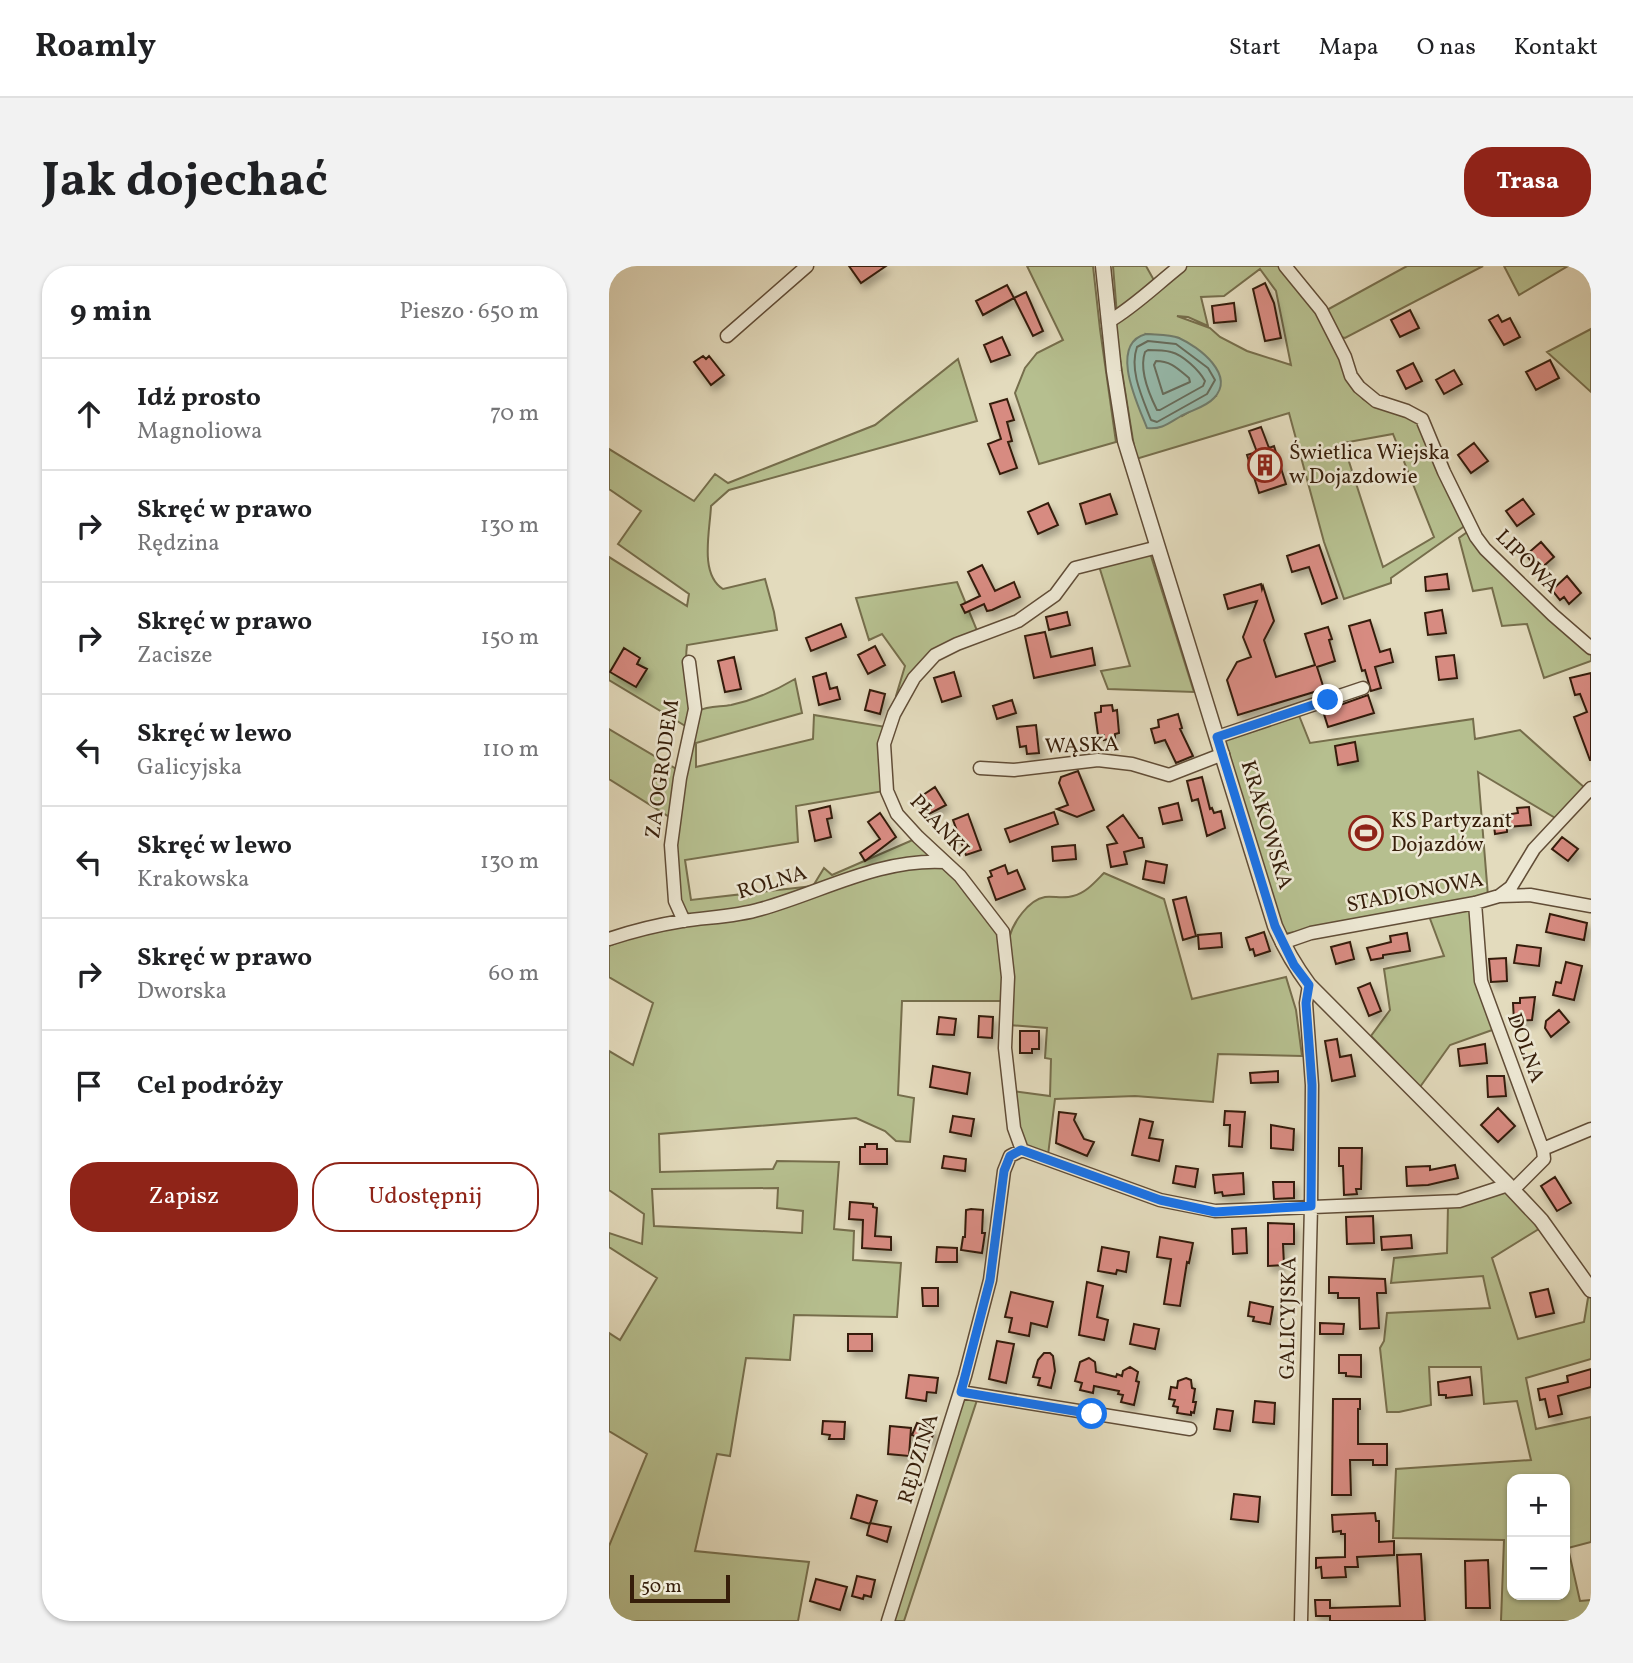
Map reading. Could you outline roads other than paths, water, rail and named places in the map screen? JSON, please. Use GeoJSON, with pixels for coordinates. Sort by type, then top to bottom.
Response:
{"type":"FeatureCollection","features":[{"type":"Feature","properties":{"kind":"street"},"geometry":{"type":"LineString","coordinates":[[727,336],[807,266]]}},
{"type":"Feature","properties":{"kind":"street","name":"KRAKOWSKA"},"geometry":{"type":"LineString","coordinates":[[1103,266],[1125,441],[1282,943],[1294,965],[1320,997],[1541,1220],[1591,1290]]}},
{"type":"Feature","properties":{"kind":"street"},"geometry":{"type":"LineString","coordinates":[[1108,322],[1130,309],[1179,266]]}},
{"type":"Feature","properties":{"kind":"street","name":"LIPOWA"},"geometry":{"type":"LineString","coordinates":[[1285,266],[1321,310],[1345,357],[1351,376],[1359,387],[1376,401],[1422,419],[1444,472],[1476,537],[1485,549],[1591,648]]}},
{"type":"Feature","properties":{"kind":"street","name":"PŁANKI"},"geometry":{"type":"LineString","coordinates":[[1021,1150],[1014,1128],[1006,1062],[1008,977],[1003,932],[960,876],[897,814],[887,792],[884,744],[894,715],[914,678],[935,655],[1018,621],[1055,595],[1075,568],[1158,547]]}},
{"type":"Feature","properties":{"kind":"street","name":"ZA OGRODEM"},"geometry":{"type":"LineString","coordinates":[[684,921],[675,901],[671,845],[680,778],[695,709],[689,662]]}},
{"type":"Feature","properties":{"kind":"street"},"geometry":{"type":"LineString","coordinates":[[1217,737],[1363,688]]}},
{"type":"Feature","properties":{"kind":"street","name":"WĄSKA"},"geometry":{"type":"LineString","coordinates":[[981,768],[1014,770],[1098,760],[1132,764],[1169,775],[1223,754]]}},
{"type":"Feature","properties":{"kind":"street","name":"STADIONOWA"},"geometry":{"type":"LineString","coordinates":[[1282,943],[1311,933],[1475,903],[1499,896],[1511,887],[1534,849],[1591,788]]}},
{"type":"Feature","properties":{"kind":"street","name":"ROLNA"},"geometry":{"type":"LineString","coordinates":[[609,939],[643,929],[760,909],[860,874],[903,863],[922,860],[945,862]]}},
{"type":"Feature","properties":{"kind":"street"},"geometry":{"type":"LineString","coordinates":[[1499,896],[1530,895],[1591,906]]}},
{"type":"Feature","properties":{"kind":"street","name":"DOLNA"},"geometry":{"type":"LineString","coordinates":[[1475,903],[1481,981],[1543,1149]]}},
{"type":"Feature","properties":{"kind":"street","name":"GALICYJSKA"},"geometry":{"type":"LineString","coordinates":[[1301,1621],[1311,1206],[1312,1085],[1307,1017],[1309,985]]}},
{"type":"Feature","properties":{"kind":"street"},"geometry":{"type":"LineString","coordinates":[[1307,1017],[1320,997]]}},
{"type":"Feature","properties":{"kind":"street"},"geometry":{"type":"LineString","coordinates":[[1021,1150],[1160,1200],[1215,1212],[1459,1201],[1510,1187],[1544,1159],[1543,1149],[1591,1129]]}},
{"type":"Feature","properties":{"kind":"street","name":"RĘDZINA"},"geometry":{"type":"LineString","coordinates":[[888,1621],[961,1392],[990,1280],[1004,1171],[1010,1156],[1021,1150]]}},
{"type":"Feature","properties":{"kind":"street"},"geometry":{"type":"LineString","coordinates":[[961,1392],[1190,1429]]}},
{"type":"Feature","properties":{"kind":"water"},"geometry":{"type":"Polygon","coordinates":[[[1146,334],[1171,336],[1187,342],[1205,355],[1218,371],[1221,380],[1220,389],[1211,401],[1157,428],[1147,428],[1133,391],[1127,362],[1129,350],[1135,340],[1146,334]]]}},
{"type":"Feature","properties":{"kind":"place","name":"Świetlica Wiejska w Dojazdowie"},"geometry":{"type":"Point","coordinates":[1265,465]}},
{"type":"Feature","properties":{"kind":"place","name":"KS Partyzant Dojazdów"},"geometry":{"type":"Point","coordinates":[1366,833]}}]}
